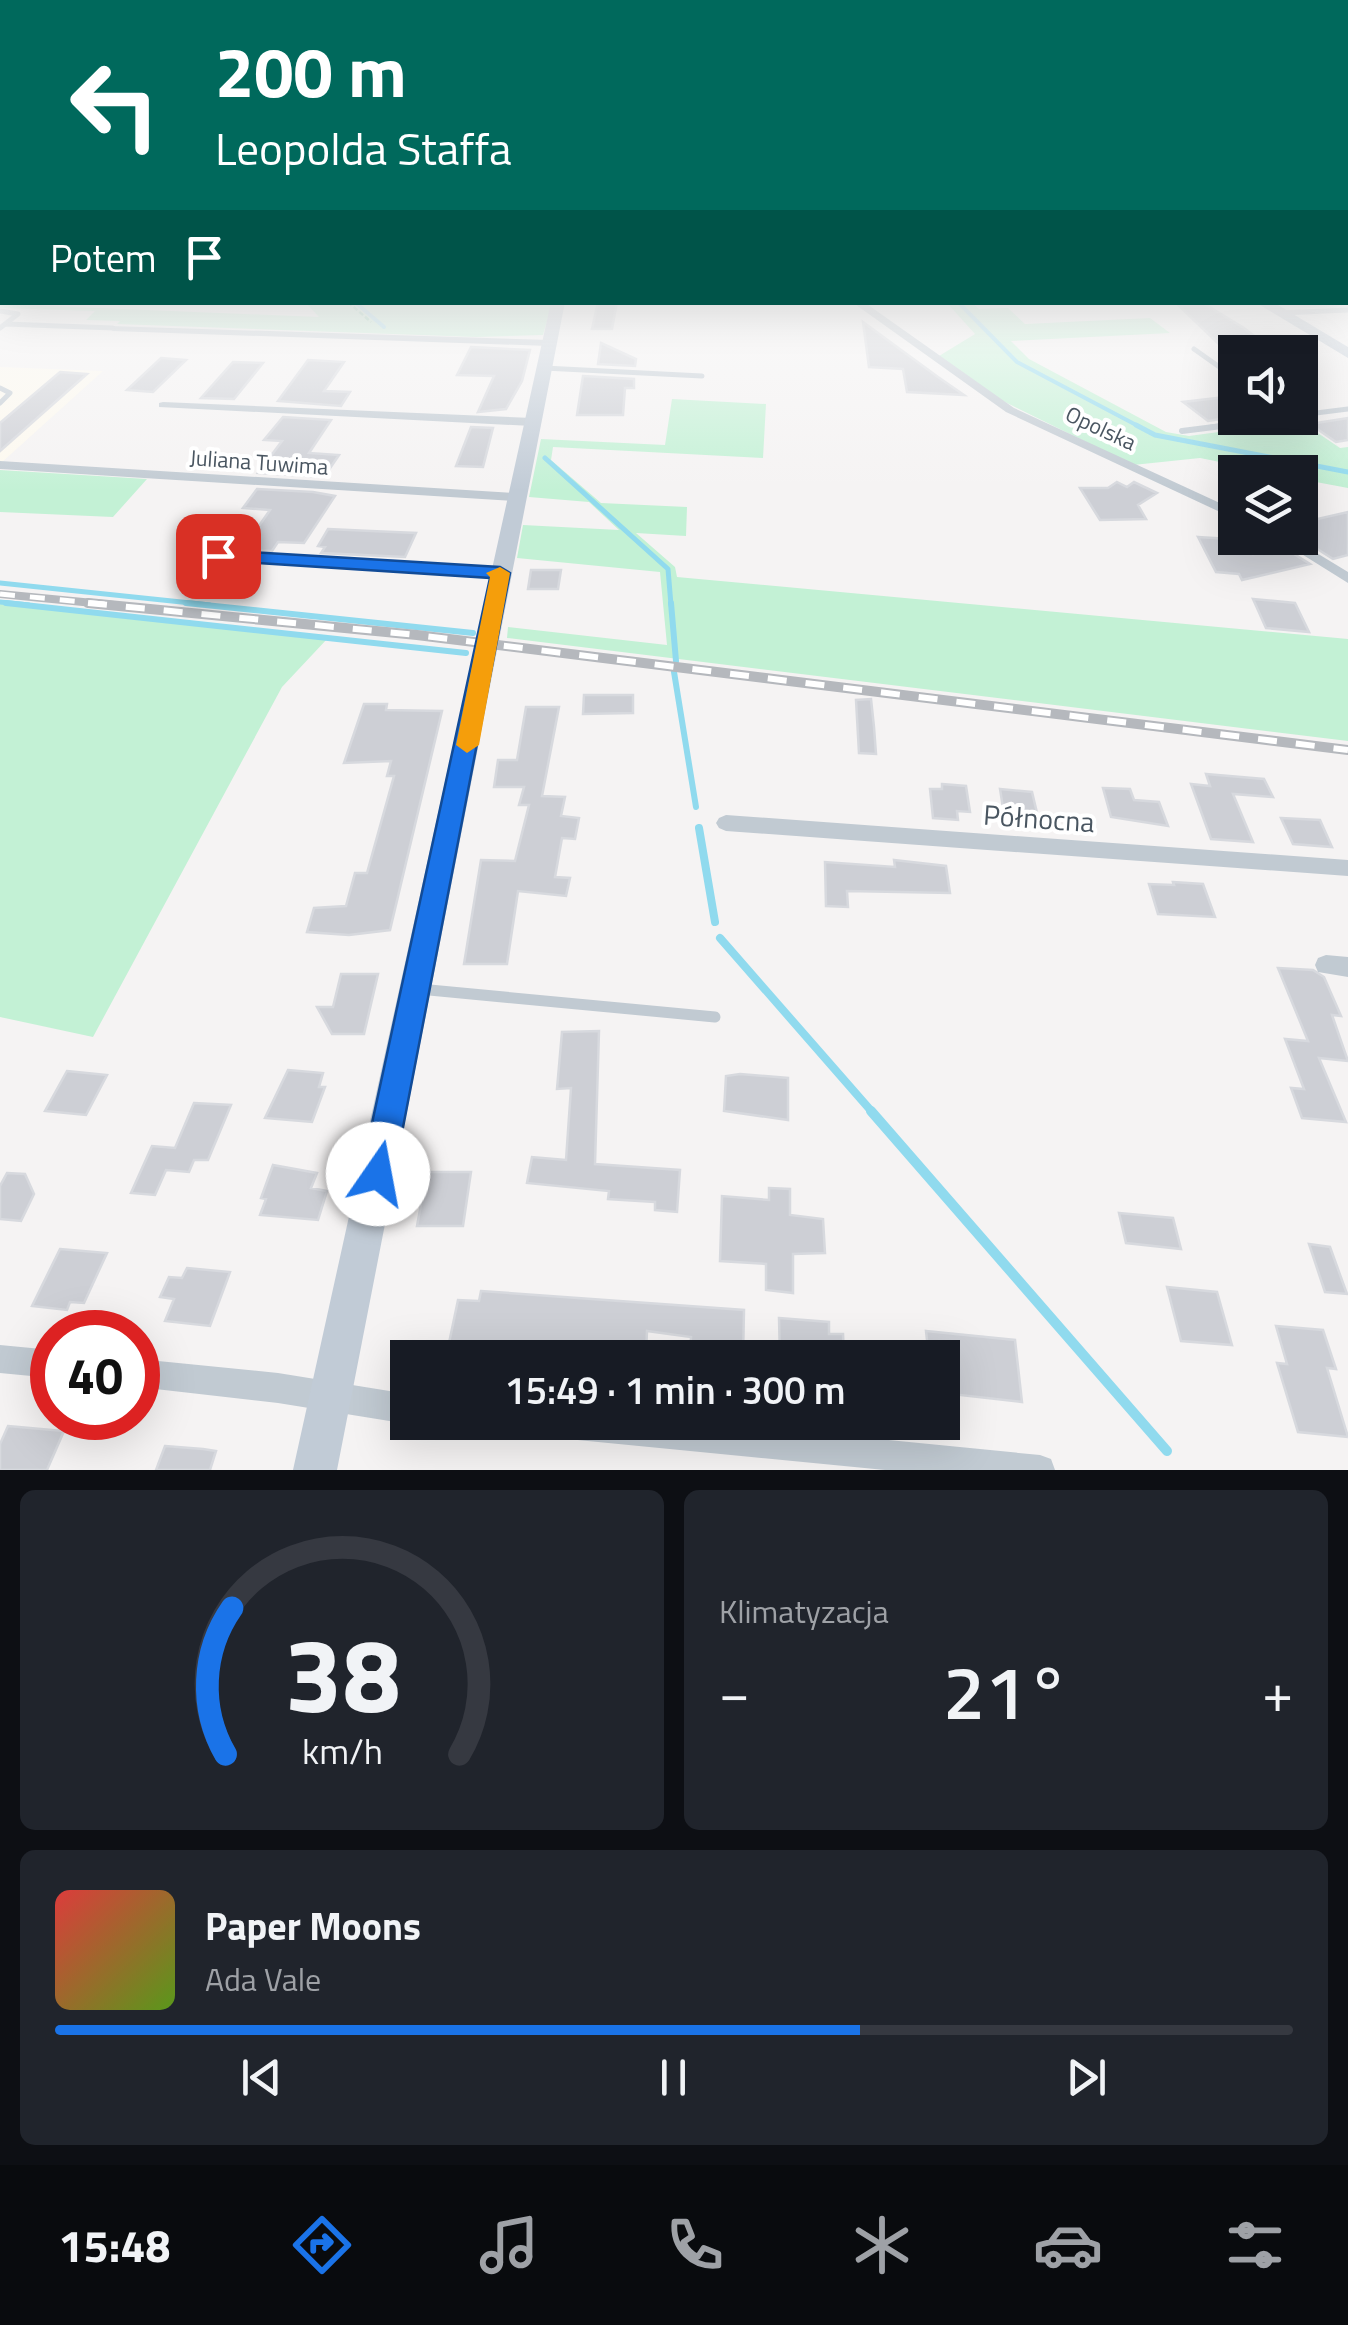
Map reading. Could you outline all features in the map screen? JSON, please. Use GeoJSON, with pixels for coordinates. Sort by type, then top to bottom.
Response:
{"type":"FeatureCollection","features":[{"type":"Feature","properties":{"kind":"street"},"geometry":{"type":"LineString","coordinates":[[315,1470],[547,355],[534,354]]}},
{"type":"Feature","properties":{"kind":"street","name":"Opolska"},"geometry":{"type":"LineString","coordinates":[[930,354],[1010,410],[1218,507]]}},
{"type":"Feature","properties":{"kind":"street"},"geometry":{"type":"LineString","coordinates":[[163,405],[532,422]]}},
{"type":"Feature","properties":{"kind":"street","name":"Juliana Tuwima"},"geometry":{"type":"LineString","coordinates":[[0,465],[516,497]]}},
{"type":"Feature","properties":{"kind":"street"},"geometry":{"type":"LineString","coordinates":[[1311,555],[1348,578]]}},
{"type":"Feature","properties":{"kind":"street"},"geometry":{"type":"LineString","coordinates":[[218,556],[500,573]]}},
{"type":"Feature","properties":{"kind":"street","name":"Północna"},"geometry":{"type":"LineString","coordinates":[[726,823],[1348,868]]}},
{"type":"Feature","properties":{"kind":"street"},"geometry":{"type":"LineString","coordinates":[[0,1359],[30,1362]]}},
{"type":"Feature","properties":{"kind":"street"},"geometry":{"type":"LineString","coordinates":[[160,1376],[390,1406]]}},
{"type":"Feature","properties":{"kind":"street"},"geometry":{"type":"LineString","coordinates":[[732,1440],[1040,1470]]}},
{"type":"Feature","properties":{"kind":"lane"},"geometry":{"type":"LineString","coordinates":[[547,355],[702,376]]}},
{"type":"Feature","properties":{"kind":"lane"},"geometry":{"type":"LineString","coordinates":[[0,388],[10,393],[0,403]]}},
{"type":"Feature","properties":{"kind":"lane"},"geometry":{"type":"LineString","coordinates":[[1318,413],[1348,409]]}},
{"type":"Feature","properties":{"kind":"lane"},"geometry":{"type":"LineString","coordinates":[[1182,431],[1218,426]]}},
{"type":"Feature","properties":{"kind":"lane"},"geometry":{"type":"LineString","coordinates":[[416,989],[664,1008],[715,1017]]}},
{"type":"Feature","properties":{"kind":"shaded area"},"geometry":{"type":"Polygon","coordinates":[[[0,367],[103,371],[0,464],[0,367]]]}},
{"type":"Feature","properties":{"kind":"green space"},"geometry":{"type":"Polygon","coordinates":[[[1024,354],[1166,432],[1189,436],[1218,432],[1318,433],[1340,448],[1348,447],[1348,488],[1318,482],[1318,455],[1218,455],[1218,462],[1200,458],[1133,465],[1003,401],[939,356],[1024,354]]]}},
{"type":"Feature","properties":{"kind":"green space"},"geometry":{"type":"Polygon","coordinates":[[[672,399],[766,404],[763,458],[553,447],[551,460],[601,503],[687,507],[686,536],[636,533],[675,567],[677,577],[1348,639],[1348,741],[507,638],[508,627],[667,645],[660,572],[517,558],[523,525],[619,530],[589,502],[529,497],[541,439],[665,445],[672,399]]]}},
{"type":"Feature","properties":{"kind":"green space"},"geometry":{"type":"Polygon","coordinates":[[[0,470],[147,479],[113,517],[0,512],[0,470]]]}},
{"type":"Feature","properties":{"kind":"green space"},"geometry":{"type":"Polygon","coordinates":[[[0,602],[328,638],[282,687],[93,1037],[0,1017],[0,602]]]}},
{"type":"Feature","properties":{"kind":"building"},"geometry":{"type":"Polygon","coordinates":[[[468,354],[529,354],[522,381],[506,409],[478,412],[494,376],[457,375],[468,354]]]}},
{"type":"Feature","properties":{"kind":"building"},"geometry":{"type":"Polygon","coordinates":[[[599,354],[624,354],[636,359],[635,366],[598,364],[599,354]]]}},
{"type":"Feature","properties":{"kind":"building"},"geometry":{"type":"Polygon","coordinates":[[[867,354],[907,354],[964,395],[907,392],[903,369],[869,367],[867,354]]]}},
{"type":"Feature","properties":{"kind":"building"},"geometry":{"type":"Polygon","coordinates":[[[161,358],[186,360],[153,392],[127,390],[161,358]]]}},
{"type":"Feature","properties":{"kind":"building"},"geometry":{"type":"Polygon","coordinates":[[[308,360],[344,362],[324,391],[350,392],[341,406],[278,401],[308,360]]]}},
{"type":"Feature","properties":{"kind":"building"},"geometry":{"type":"Polygon","coordinates":[[[233,362],[263,363],[234,399],[201,398],[233,362]]]}},
{"type":"Feature","properties":{"kind":"building"},"geometry":{"type":"Polygon","coordinates":[[[60,372],[87,374],[0,451],[0,423],[60,372]]]}},
{"type":"Feature","properties":{"kind":"building"},"geometry":{"type":"Polygon","coordinates":[[[583,376],[634,379],[634,388],[625,388],[623,415],[577,415],[583,376]]]}},
{"type":"Feature","properties":{"kind":"building"},"geometry":{"type":"Polygon","coordinates":[[[1218,398],[1218,420],[1208,421],[1183,402],[1218,398]]]}},
{"type":"Feature","properties":{"kind":"building"},"geometry":{"type":"Polygon","coordinates":[[[283,417],[331,420],[309,453],[339,455],[324,477],[258,473],[282,441],[264,440],[283,417]]]}},
{"type":"Feature","properties":{"kind":"building"},"geometry":{"type":"Polygon","coordinates":[[[1348,418],[1348,440],[1336,442],[1318,430],[1318,423],[1348,418]]]}},
{"type":"Feature","properties":{"kind":"building"},"geometry":{"type":"Polygon","coordinates":[[[471,427],[493,428],[483,467],[456,466],[471,427]]]}},
{"type":"Feature","properties":{"kind":"building"},"geometry":{"type":"Polygon","coordinates":[[[1117,482],[1127,487],[1134,482],[1157,493],[1138,505],[1146,519],[1100,520],[1080,488],[1108,488],[1117,482]]]}},
{"type":"Feature","properties":{"kind":"building"},"geometry":{"type":"Polygon","coordinates":[[[257,489],[335,496],[304,543],[278,542],[272,551],[242,550],[270,510],[243,508],[257,489]]]}},
{"type":"Feature","properties":{"kind":"building"},"geometry":{"type":"Polygon","coordinates":[[[1348,512],[1348,555],[1333,559],[1318,549],[1318,519],[1348,512]]]}},
{"type":"Feature","properties":{"kind":"building"},"geometry":{"type":"Polygon","coordinates":[[[328,529],[416,533],[405,557],[321,553],[325,547],[318,546],[328,529]]]}},
{"type":"Feature","properties":{"kind":"building"},"geometry":{"type":"Polygon","coordinates":[[[1198,537],[1218,538],[1218,555],[1296,555],[1310,564],[1242,580],[1239,574],[1216,572],[1198,537]]]}},
{"type":"Feature","properties":{"kind":"building"},"geometry":{"type":"Polygon","coordinates":[[[531,570],[561,570],[558,589],[528,589],[531,570]]]}},
{"type":"Feature","properties":{"kind":"building"},"geometry":{"type":"Polygon","coordinates":[[[1253,599],[1295,603],[1309,632],[1266,628],[1253,599]]]}},
{"type":"Feature","properties":{"kind":"building"},"geometry":{"type":"Polygon","coordinates":[[[584,695],[633,695],[633,713],[583,714],[584,695]]]}},
{"type":"Feature","properties":{"kind":"building"},"geometry":{"type":"Polygon","coordinates":[[[871,699],[876,754],[859,753],[856,700],[871,699]]]}},
{"type":"Feature","properties":{"kind":"building"},"geometry":{"type":"Polygon","coordinates":[[[364,704],[387,704],[386,710],[442,711],[390,930],[349,935],[307,932],[314,908],[346,906],[355,873],[367,873],[394,776],[387,776],[391,761],[344,763],[364,704]]]}},
{"type":"Feature","properties":{"kind":"building"},"geometry":{"type":"Polygon","coordinates":[[[526,707],[559,707],[542,796],[565,797],[561,816],[579,818],[575,839],[562,838],[555,877],[570,878],[566,896],[518,891],[507,964],[464,964],[481,860],[515,861],[529,805],[519,805],[524,787],[494,787],[498,760],[517,760],[526,707]]]}},
{"type":"Feature","properties":{"kind":"building"},"geometry":{"type":"Polygon","coordinates":[[[1206,774],[1264,779],[1273,797],[1233,794],[1253,842],[1211,839],[1191,784],[1210,786],[1206,774]]]}},
{"type":"Feature","properties":{"kind":"building"},"geometry":{"type":"Polygon","coordinates":[[[942,784],[966,786],[970,812],[957,811],[958,820],[933,818],[930,789],[942,789],[942,784]]]}},
{"type":"Feature","properties":{"kind":"building"},"geometry":{"type":"Polygon","coordinates":[[[1103,788],[1130,789],[1134,800],[1159,802],[1168,826],[1111,817],[1103,788]]]}},
{"type":"Feature","properties":{"kind":"building"},"geometry":{"type":"Polygon","coordinates":[[[1000,789],[1032,792],[1038,817],[1004,814],[1000,789]]]}},
{"type":"Feature","properties":{"kind":"building"},"geometry":{"type":"Polygon","coordinates":[[[1281,818],[1320,820],[1332,847],[1293,844],[1281,818]]]}},
{"type":"Feature","properties":{"kind":"building"},"geometry":{"type":"Polygon","coordinates":[[[894,860],[946,866],[950,893],[847,891],[848,907],[826,906],[825,862],[895,867],[894,860]]]}},
{"type":"Feature","properties":{"kind":"building"},"geometry":{"type":"Polygon","coordinates":[[[1173,882],[1203,884],[1215,917],[1158,914],[1149,884],[1174,885],[1173,882]]]}},
{"type":"Feature","properties":{"kind":"building"},"geometry":{"type":"Polygon","coordinates":[[[1278,968],[1313,970],[1324,977],[1341,1016],[1332,1015],[1348,1061],[1319,1058],[1346,1122],[1302,1118],[1291,1088],[1304,1089],[1285,1039],[1308,1041],[1278,968]]]}},
{"type":"Feature","properties":{"kind":"building"},"geometry":{"type":"Polygon","coordinates":[[[341,974],[378,974],[364,1034],[332,1034],[317,1007],[333,1007],[341,974]]]}},
{"type":"Feature","properties":{"kind":"building"},"geometry":{"type":"Polygon","coordinates":[[[599,1031],[595,1164],[680,1170],[677,1212],[655,1210],[655,1202],[608,1199],[609,1191],[527,1183],[532,1157],[566,1160],[571,1088],[557,1089],[562,1032],[599,1031]]]}},
{"type":"Feature","properties":{"kind":"building"},"geometry":{"type":"Polygon","coordinates":[[[288,1070],[323,1073],[319,1087],[325,1087],[312,1122],[265,1118],[288,1070]]]}},
{"type":"Feature","properties":{"kind":"building"},"geometry":{"type":"Polygon","coordinates":[[[67,1071],[107,1075],[86,1115],[45,1111],[67,1071]]]}},
{"type":"Feature","properties":{"kind":"building"},"geometry":{"type":"Polygon","coordinates":[[[726,1076],[788,1078],[788,1120],[724,1111],[726,1076]]]}},
{"type":"Feature","properties":{"kind":"building"},"geometry":{"type":"Polygon","coordinates":[[[194,1103],[231,1105],[208,1160],[194,1160],[189,1172],[166,1170],[155,1195],[131,1193],[152,1146],[175,1148],[194,1103]]]}},
{"type":"Feature","properties":{"kind":"building"},"geometry":{"type":"Polygon","coordinates":[[[273,1165],[317,1173],[311,1188],[327,1191],[318,1220],[260,1215],[266,1199],[261,1198],[273,1165]]]}},
{"type":"Feature","properties":{"kind":"building"},"geometry":{"type":"Polygon","coordinates":[[[427,1172],[471,1172],[463,1226],[417,1226],[427,1172]]]}},
{"type":"Feature","properties":{"kind":"building"},"geometry":{"type":"Polygon","coordinates":[[[7,1173],[25,1174],[34,1194],[21,1221],[0,1219],[0,1186],[7,1173]]]}},
{"type":"Feature","properties":{"kind":"building"},"geometry":{"type":"Polygon","coordinates":[[[769,1188],[790,1189],[790,1215],[823,1219],[825,1253],[793,1254],[793,1293],[766,1290],[766,1264],[720,1261],[722,1196],[769,1200],[769,1188]]]}},
{"type":"Feature","properties":{"kind":"building"},"geometry":{"type":"Polygon","coordinates":[[[1119,1213],[1173,1218],[1181,1249],[1126,1243],[1119,1213]]]}},
{"type":"Feature","properties":{"kind":"building"},"geometry":{"type":"Polygon","coordinates":[[[1309,1244],[1330,1247],[1347,1294],[1325,1292],[1309,1244]]]}},
{"type":"Feature","properties":{"kind":"building"},"geometry":{"type":"Polygon","coordinates":[[[60,1249],[107,1253],[84,1303],[70,1302],[67,1310],[32,1306],[60,1249]]]}},
{"type":"Feature","properties":{"kind":"building"},"geometry":{"type":"Polygon","coordinates":[[[187,1268],[230,1272],[210,1326],[165,1321],[174,1299],[160,1297],[169,1277],[182,1278],[187,1268]]]}},
{"type":"Feature","properties":{"kind":"building"},"geometry":{"type":"Polygon","coordinates":[[[1167,1287],[1217,1292],[1232,1345],[1181,1341],[1167,1287]]]}},
{"type":"Feature","properties":{"kind":"building"},"geometry":{"type":"Polygon","coordinates":[[[481,1291],[744,1310],[743,1340],[691,1340],[647,1331],[647,1340],[450,1340],[458,1300],[479,1301],[481,1291]]]}},
{"type":"Feature","properties":{"kind":"building"},"geometry":{"type":"Polygon","coordinates":[[[779,1318],[829,1322],[829,1334],[843,1334],[843,1340],[780,1340],[779,1318]]]}},
{"type":"Feature","properties":{"kind":"building"},"geometry":{"type":"Polygon","coordinates":[[[1276,1326],[1323,1330],[1336,1369],[1327,1368],[1348,1437],[1298,1432],[1277,1363],[1287,1364],[1276,1326]]]}},
{"type":"Feature","properties":{"kind":"building"},"geometry":{"type":"Polygon","coordinates":[[[926,1331],[1015,1340],[1022,1402],[960,1395],[960,1340],[927,1340],[926,1331]]]}},
{"type":"Feature","properties":{"kind":"building"},"geometry":{"type":"Polygon","coordinates":[[[8,1426],[30,1428],[30,1440],[60,1440],[47,1470],[0,1470],[0,1444],[8,1426]]]}},
{"type":"Feature","properties":{"kind":"building"},"geometry":{"type":"Polygon","coordinates":[[[165,1446],[216,1451],[210,1470],[156,1470],[165,1446]]]}},
{"type":"Feature","properties":{"kind":"waterway"},"geometry":{"type":"LineString","coordinates":[[1009,354],[1017,362],[1140,427]]}},
{"type":"Feature","properties":{"kind":"waterway"},"geometry":{"type":"LineString","coordinates":[[1136,425],[1155,435],[1348,472]]}},
{"type":"Feature","properties":{"kind":"waterway"},"geometry":{"type":"LineString","coordinates":[[545,458],[668,569],[671,605]]}},
{"type":"Feature","properties":{"kind":"waterway"},"geometry":{"type":"LineString","coordinates":[[0,583],[210,605]]}},
{"type":"Feature","properties":{"kind":"waterway"},"geometry":{"type":"LineString","coordinates":[[0,602],[29,605]]}},
{"type":"Feature","properties":{"kind":"waterway"},"geometry":{"type":"LineString","coordinates":[[6,603],[466,653]]}},
{"type":"Feature","properties":{"kind":"waterway"},"geometry":{"type":"LineString","coordinates":[[186,603],[473,633]]}},
{"type":"Feature","properties":{"kind":"waterway"},"geometry":{"type":"LineString","coordinates":[[671,603],[676,661]]}},
{"type":"Feature","properties":{"kind":"waterway"},"geometry":{"type":"LineString","coordinates":[[674,672],[696,807]]}},
{"type":"Feature","properties":{"kind":"waterway"},"geometry":{"type":"LineString","coordinates":[[699,828],[715,922]]}},
{"type":"Feature","properties":{"kind":"waterway"},"geometry":{"type":"LineString","coordinates":[[720,938],[873,1113]]}},
{"type":"Feature","properties":{"kind":"waterway"},"geometry":{"type":"LineString","coordinates":[[871,1111],[1167,1451]]}},
{"type":"Feature","properties":{"kind":"railway"},"geometry":{"type":"LineString","coordinates":[[0,594],[114,605]]}},
{"type":"Feature","properties":{"kind":"railway"},"geometry":{"type":"LineString","coordinates":[[88,603],[417,635],[1348,750]]}},
{"type":"Feature","properties":{"kind":"slow traffic"},"geometry":{"type":"LineString","coordinates":[[467,745],[500,573],[496,573]]}},
{"type":"Feature","properties":{"kind":"route"},"geometry":{"type":"LineString","coordinates":[[218,556],[500,573],[378,1174]]}}]}
